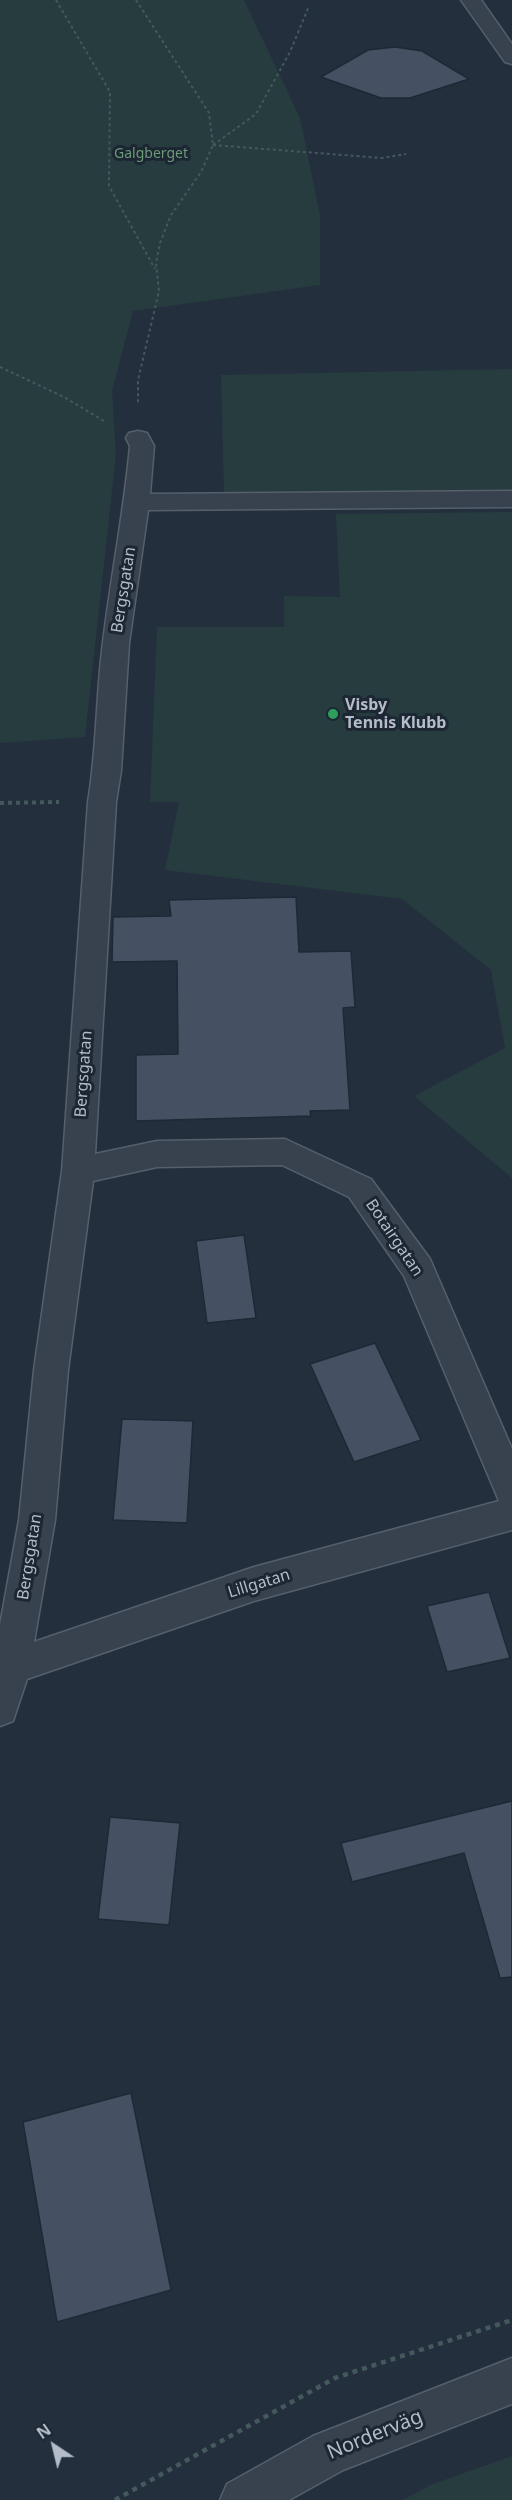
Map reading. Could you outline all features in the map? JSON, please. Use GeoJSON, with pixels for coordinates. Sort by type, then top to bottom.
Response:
{"type":"FeatureCollection","features":[{"type":"Feature","properties":{"kind":"street"},"geometry":{"type":"LineString","coordinates":[[471,0],[512,58]]}},
{"type":"Feature","properties":{"kind":"street","name":"Bergsgatan"},"geometry":{"type":"LineString","coordinates":[[0,1708],[11,1667],[37,1520],[51,1370],[78,1170],[102,802],[107,771],[116,643],[137,502],[142,446],[138,438]]}},
{"type":"Feature","properties":{"kind":"street"},"geometry":{"type":"LineString","coordinates":[[137,502],[512,500]]}},
{"type":"Feature","properties":{"kind":"street","name":"Botairgatan"},"geometry":{"type":"LineString","coordinates":[[78,1170],[157,1154],[285,1152],[360,1188],[418,1269],[512,1490]]}},
{"type":"Feature","properties":{"kind":"street","name":"Lillgatan"},"geometry":{"type":"LineString","coordinates":[[11,1667],[254,1584],[512,1514]]}},
{"type":"Feature","properties":{"kind":"street","name":"Norderväg"},"geometry":{"type":"LineString","coordinates":[[243,2500],[329,2452],[512,2381]]}},
{"type":"Feature","properties":{"kind":"path"},"geometry":{"type":"LineString","coordinates":[[56,0],[110,92],[109,186],[157,273]]}},
{"type":"Feature","properties":{"kind":"path"},"geometry":{"type":"LineString","coordinates":[[136,0],[209,113],[213,145]]}},
{"type":"Feature","properties":{"kind":"path"},"geometry":{"type":"LineString","coordinates":[[138,438],[138,380],[159,291],[157,273],[160,243],[171,215],[201,172],[213,145],[256,114],[291,52],[309,6]]}},
{"type":"Feature","properties":{"kind":"path"},"geometry":{"type":"LineString","coordinates":[[213,145],[382,158],[406,154]]}},
{"type":"Feature","properties":{"kind":"path"},"geometry":{"type":"LineString","coordinates":[[0,368],[64,397],[90,413]]}},
{"type":"Feature","properties":{"kind":"path"},"geometry":{"type":"LineString","coordinates":[[0,804],[102,802]]}},
{"type":"Feature","properties":{"kind":"path"},"geometry":{"type":"LineString","coordinates":[[115,2500],[335,2378],[512,2320]]}},
{"type":"Feature","properties":{"kind":"green space","name":"Galgberget"},"geometry":{"type":"Polygon","coordinates":[[[0,0],[244,0],[300,118],[320,215],[320,285],[133,311],[112,391],[116,454],[85,737],[0,743],[0,0]]]}},
{"type":"Feature","properties":{"kind":"green space"},"geometry":{"type":"Polygon","coordinates":[[[512,369],[512,491],[224,494],[221,375],[512,369]]]}},
{"type":"Feature","properties":{"kind":"green space"},"geometry":{"type":"Polygon","coordinates":[[[512,512],[512,1178],[414,1096],[505,1048],[491,970],[402,899],[165,870],[179,802],[150,802],[157,627],[284,627],[284,596],[340,597],[336,514],[512,512]]]}},
{"type":"Feature","properties":{"kind":"green space"},"geometry":{"type":"Polygon","coordinates":[[[512,2456],[512,2500],[402,2500],[433,2484],[512,2456]]]}},
{"type":"Feature","properties":{"kind":"building"},"geometry":{"type":"Polygon","coordinates":[[[395,47],[422,51],[469,79],[410,98],[381,98],[321,77],[368,50],[395,47]]]}},
{"type":"Feature","properties":{"kind":"building"},"geometry":{"type":"Polygon","coordinates":[[[296,897],[299,952],[351,951],[355,1007],[343,1008],[350,1110],[310,1111],[311,1116],[136,1121],[136,1055],[178,1054],[177,961],[112,962],[113,917],[171,916],[169,900],[296,897]]]}},
{"type":"Feature","properties":{"kind":"building"},"geometry":{"type":"Polygon","coordinates":[[[244,1235],[256,1318],[207,1323],[196,1241],[244,1235]]]}},
{"type":"Feature","properties":{"kind":"building"},"geometry":{"type":"Polygon","coordinates":[[[375,1343],[421,1440],[354,1462],[310,1364],[375,1343]]]}},
{"type":"Feature","properties":{"kind":"building"},"geometry":{"type":"Polygon","coordinates":[[[122,1419],[193,1421],[187,1523],[113,1520],[122,1419]]]}},
{"type":"Feature","properties":{"kind":"building"},"geometry":{"type":"Polygon","coordinates":[[[489,1592],[510,1658],[447,1672],[427,1606],[489,1592]]]}},
{"type":"Feature","properties":{"kind":"building"},"geometry":{"type":"Polygon","coordinates":[[[512,1801],[512,1977],[500,1978],[464,1853],[352,1882],[341,1843],[512,1801]]]}},
{"type":"Feature","properties":{"kind":"building"},"geometry":{"type":"Polygon","coordinates":[[[110,1817],[180,1823],[169,1925],[98,1919],[110,1817]]]}},
{"type":"Feature","properties":{"kind":"building"},"geometry":{"type":"Polygon","coordinates":[[[131,2093],[171,2290],[57,2322],[23,2122],[131,2093]]]}},
{"type":"Feature","properties":{"kind":"place","name":"Visby Tennis Klubb"},"geometry":{"type":"Point","coordinates":[333,714]}}]}
